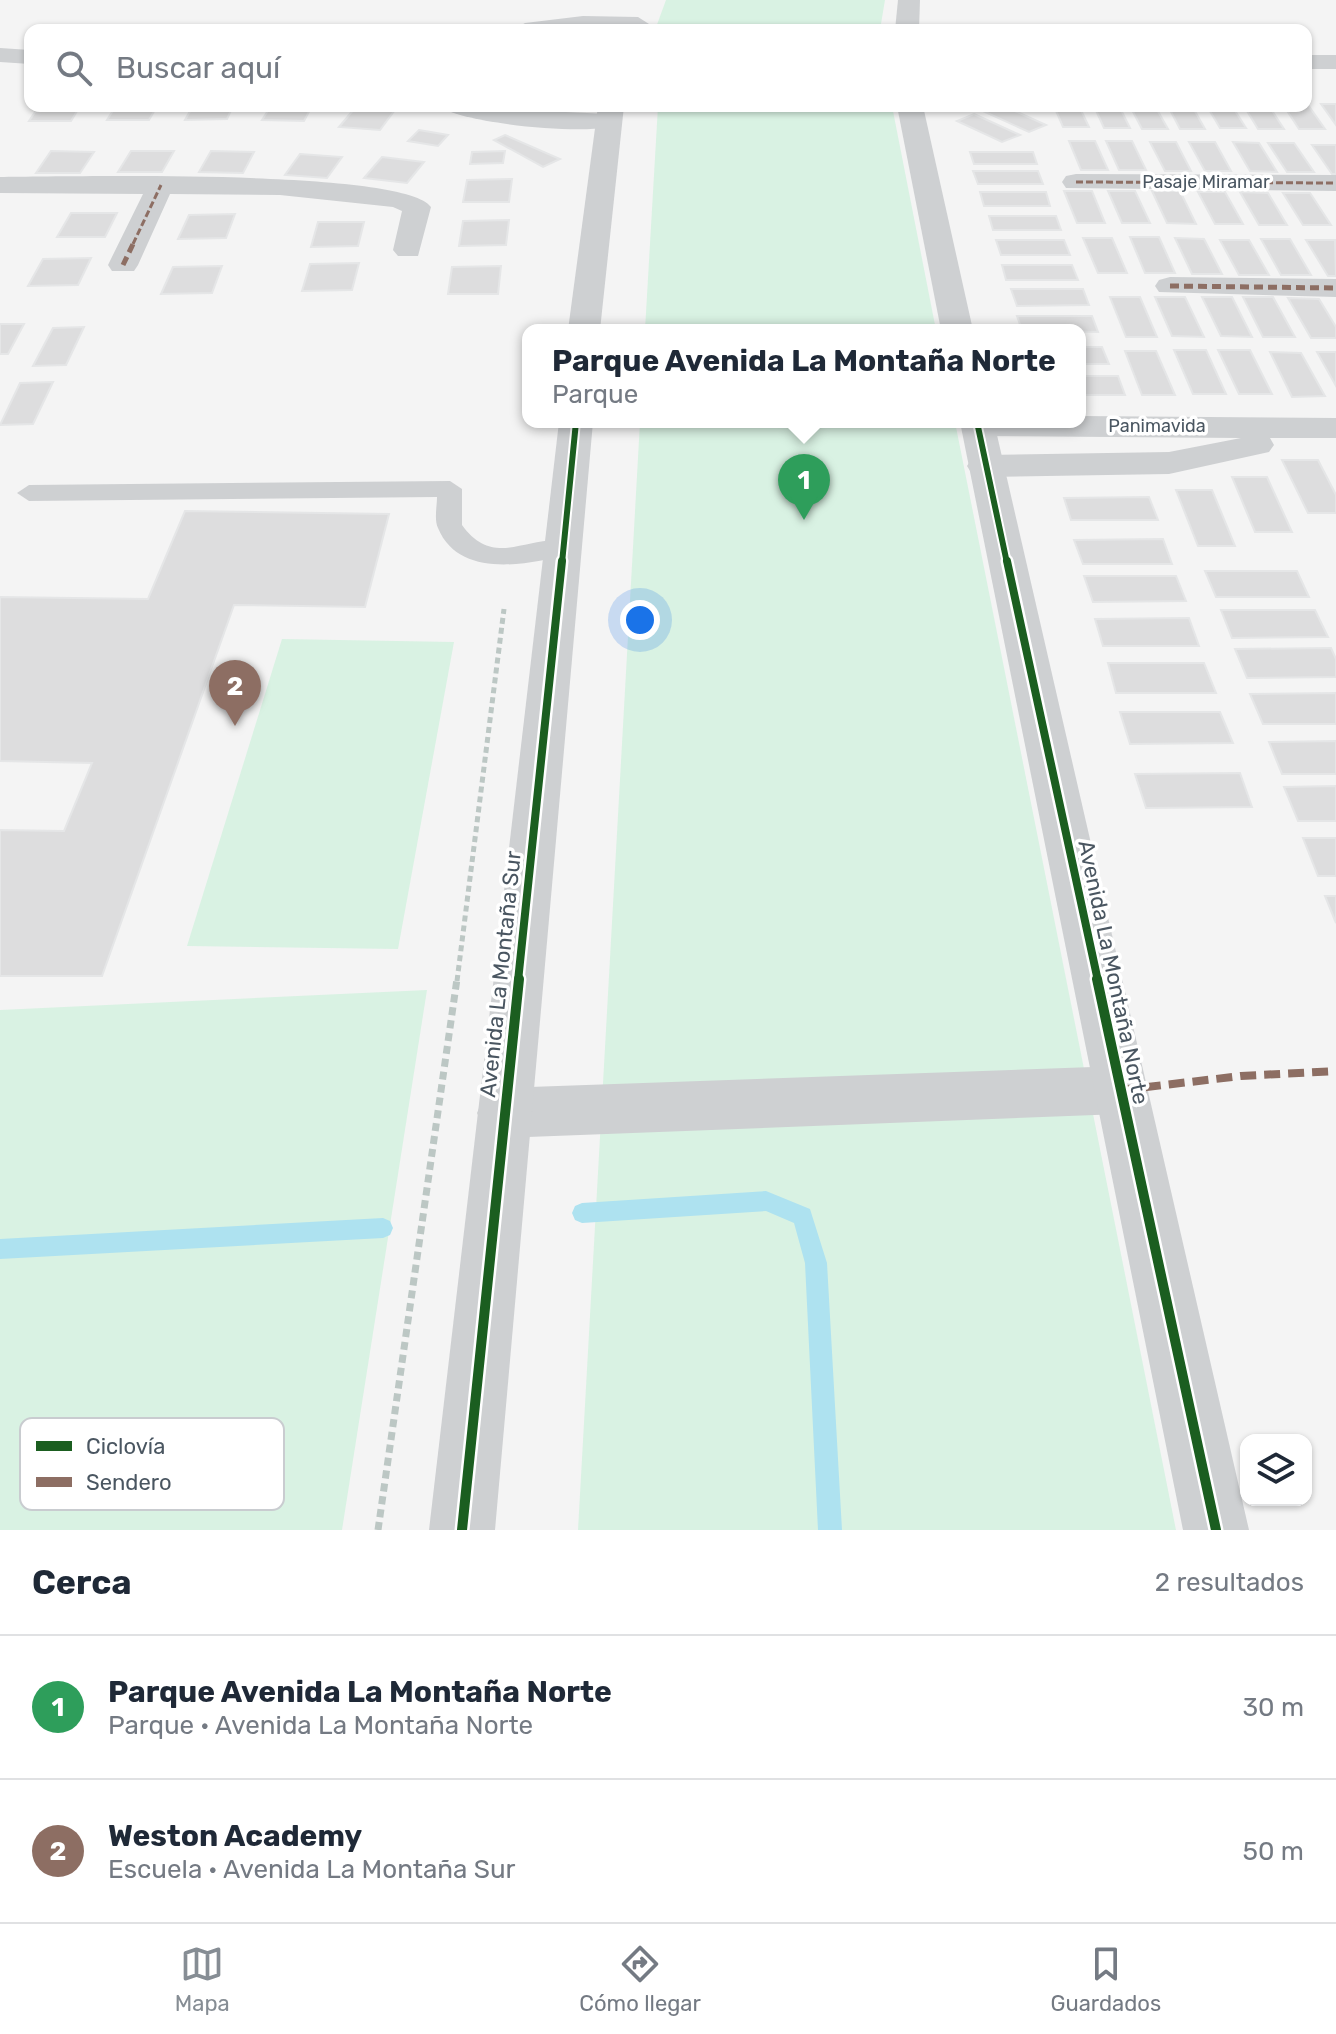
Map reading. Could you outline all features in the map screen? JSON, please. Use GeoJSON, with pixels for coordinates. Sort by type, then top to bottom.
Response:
{"type":"FeatureCollection","features":[{"type":"Feature","properties":{"kind":"street"},"geometry":{"type":"LineString","coordinates":[[638,24],[649,0]]}},
{"type":"Feature","properties":{"kind":"street"},"geometry":{"type":"LineString","coordinates":[[907,24],[909,0]]}},
{"type":"Feature","properties":{"kind":"street"},"geometry":{"type":"LineString","coordinates":[[575,24],[596,24]]}},
{"type":"Feature","properties":{"kind":"street"},"geometry":{"type":"LineString","coordinates":[[0,55],[24,57]]}},
{"type":"Feature","properties":{"kind":"street"},"geometry":{"type":"LineString","coordinates":[[1312,62],[1336,62]]}},
{"type":"Feature","properties":{"kind":"street"},"geometry":{"type":"LineString","coordinates":[[1312,86],[1336,86]]}},
{"type":"Feature","properties":{"kind":"street"},"geometry":{"type":"LineString","coordinates":[[495,112],[530,120],[609,114],[585,324]]}},
{"type":"Feature","properties":{"kind":"street"},"geometry":{"type":"LineString","coordinates":[[911,112],[956,324]]}},
{"type":"Feature","properties":{"kind":"street","name":"Pasaje Miramar"},"geometry":{"type":"LineString","coordinates":[[1076,182],[1336,183]]}},
{"type":"Feature","properties":{"kind":"street"},"geometry":{"type":"LineString","coordinates":[[0,185],[280,187],[407,201],[417,207],[408,250]]}},
{"type":"Feature","properties":{"kind":"street"},"geometry":{"type":"LineString","coordinates":[[123,265],[161,185]]}},
{"type":"Feature","properties":{"kind":"street"},"geometry":{"type":"LineString","coordinates":[[1170,286],[1336,288]]}},
{"type":"Feature","properties":{"kind":"street","name":"Avenida La Montaña Sur"},"geometry":{"type":"LineString","coordinates":[[462,1530],[560,548],[575,428]]}},
{"type":"Feature","properties":{"kind":"street","name":"Panimavida"},"geometry":{"type":"LineString","coordinates":[[980,438],[1169,463],[1336,428]]}},
{"type":"Feature","properties":{"kind":"street","name":"Avenida La Montaña Norte"},"geometry":{"type":"LineString","coordinates":[[980,438],[1216,1530]]}},
{"type":"Feature","properties":{"kind":"street"},"geometry":{"type":"LineString","coordinates":[[504,1113],[1121,1090]]}},
{"type":"Feature","properties":{"kind":"lane"},"geometry":{"type":"LineString","coordinates":[[29,493],[450,489],[447,517],[453,534],[474,552],[511,557],[560,548]]}},
{"type":"Feature","properties":{"kind":"path"},"geometry":{"type":"LineString","coordinates":[[378,1530],[458,970],[511,557]]}},
{"type":"Feature","properties":{"kind":"green space"},"geometry":{"type":"Polygon","coordinates":[[[666,0],[885,0],[881,24],[657,24],[666,0]]]}},
{"type":"Feature","properties":{"kind":"green space"},"geometry":{"type":"Polygon","coordinates":[[[658,112],[893,112],[935,324],[645,324],[658,112]]]}},
{"type":"Feature","properties":{"kind":"green space"},"geometry":{"type":"Polygon","coordinates":[[[640,428],[956,428],[1176,1530],[578,1530],[640,428]]]}},
{"type":"Feature","properties":{"kind":"green space"},"geometry":{"type":"Polygon","coordinates":[[[282,639],[454,642],[398,949],[187,946],[282,639]]]}},
{"type":"Feature","properties":{"kind":"green space"},"geometry":{"type":"Polygon","coordinates":[[[427,990],[342,1530],[0,1530],[0,1010],[427,990]]]}},
{"type":"Feature","properties":{"kind":"building"},"geometry":{"type":"Polygon","coordinates":[[[1321,104],[1336,104],[1336,125],[1321,104]]]}},
{"type":"Feature","properties":{"kind":"building"},"geometry":{"type":"Polygon","coordinates":[[[1312,111],[1325,129],[1299,129],[1288,112],[1312,111]]]}},
{"type":"Feature","properties":{"kind":"building"},"geometry":{"type":"Polygon","coordinates":[[[35,112],[76,112],[71,121],[29,121],[35,112]]]}},
{"type":"Feature","properties":{"kind":"building"},"geometry":{"type":"Polygon","coordinates":[[[112,112],[154,112],[149,120],[107,120],[112,112]]]}},
{"type":"Feature","properties":{"kind":"building"},"geometry":{"type":"Polygon","coordinates":[[[190,112],[230,112],[227,119],[185,120],[190,112]]]}},
{"type":"Feature","properties":{"kind":"building"},"geometry":{"type":"Polygon","coordinates":[[[267,112],[309,112],[304,121],[262,120],[267,112]]]}},
{"type":"Feature","properties":{"kind":"building"},"geometry":{"type":"Polygon","coordinates":[[[352,112],[393,112],[380,130],[339,127],[352,112]]]}},
{"type":"Feature","properties":{"kind":"building"},"geometry":{"type":"Polygon","coordinates":[[[985,112],[1017,112],[1046,125],[1029,132],[985,112]]]}},
{"type":"Feature","properties":{"kind":"building"},"geometry":{"type":"Polygon","coordinates":[[[1057,112],[1082,112],[1089,127],[1063,127],[1057,112]]]}},
{"type":"Feature","properties":{"kind":"building"},"geometry":{"type":"Polygon","coordinates":[[[1097,112],[1122,112],[1130,128],[1104,128],[1097,112]]]}},
{"type":"Feature","properties":{"kind":"building"},"geometry":{"type":"Polygon","coordinates":[[[1133,112],[1158,112],[1168,129],[1142,129],[1133,112]]]}},
{"type":"Feature","properties":{"kind":"building"},"geometry":{"type":"Polygon","coordinates":[[[1171,112],[1195,112],[1205,129],[1180,129],[1171,112]]]}},
{"type":"Feature","properties":{"kind":"building"},"geometry":{"type":"Polygon","coordinates":[[[1211,112],[1236,112],[1246,128],[1220,128],[1211,112]]]}},
{"type":"Feature","properties":{"kind":"building"},"geometry":{"type":"Polygon","coordinates":[[[1248,112],[1273,112],[1284,129],[1258,129],[1248,112]]]}},
{"type":"Feature","properties":{"kind":"building"},"geometry":{"type":"Polygon","coordinates":[[[974,114],[1020,135],[1002,142],[957,121],[974,114]]]}},
{"type":"Feature","properties":{"kind":"building"},"geometry":{"type":"Polygon","coordinates":[[[419,130],[448,135],[438,146],[408,141],[419,130]]]}},
{"type":"Feature","properties":{"kind":"building"},"geometry":{"type":"Polygon","coordinates":[[[505,135],[560,159],[543,167],[494,140],[505,135]]]}},
{"type":"Feature","properties":{"kind":"building"},"geometry":{"type":"Polygon","coordinates":[[[1069,141],[1095,141],[1108,170],[1081,170],[1069,141]]]}},
{"type":"Feature","properties":{"kind":"building"},"geometry":{"type":"Polygon","coordinates":[[[1106,141],[1132,141],[1146,170],[1119,170],[1106,141]]]}},
{"type":"Feature","properties":{"kind":"building"},"geometry":{"type":"Polygon","coordinates":[[[1150,142],[1176,142],[1191,171],[1165,171],[1150,142]]]}},
{"type":"Feature","properties":{"kind":"building"},"geometry":{"type":"Polygon","coordinates":[[[1189,142],[1215,142],[1231,171],[1205,171],[1189,142]]]}},
{"type":"Feature","properties":{"kind":"building"},"geometry":{"type":"Polygon","coordinates":[[[1233,142],[1259,143],[1277,172],[1250,171],[1233,142]]]}},
{"type":"Feature","properties":{"kind":"building"},"geometry":{"type":"Polygon","coordinates":[[[1268,143],[1294,143],[1314,172],[1287,172],[1268,143]]]}},
{"type":"Feature","properties":{"kind":"building"},"geometry":{"type":"Polygon","coordinates":[[[1312,145],[1336,145],[1336,174],[1332,174],[1312,145]]]}},
{"type":"Feature","properties":{"kind":"building"},"geometry":{"type":"Polygon","coordinates":[[[51,151],[94,152],[80,173],[36,173],[51,151]]]}},
{"type":"Feature","properties":{"kind":"building"},"geometry":{"type":"Polygon","coordinates":[[[131,151],[174,151],[162,172],[118,172],[131,151]]]}},
{"type":"Feature","properties":{"kind":"building"},"geometry":{"type":"Polygon","coordinates":[[[211,151],[254,152],[243,173],[199,172],[211,151]]]}},
{"type":"Feature","properties":{"kind":"building"},"geometry":{"type":"Polygon","coordinates":[[[505,151],[503,163],[470,164],[472,152],[505,151]]]}},
{"type":"Feature","properties":{"kind":"building"},"geometry":{"type":"Polygon","coordinates":[[[970,152],[1033,152],[1037,164],[974,164],[970,152]]]}},
{"type":"Feature","properties":{"kind":"building"},"geometry":{"type":"Polygon","coordinates":[[[300,154],[342,157],[327,178],[285,175],[300,154]]]}},
{"type":"Feature","properties":{"kind":"building"},"geometry":{"type":"Polygon","coordinates":[[[382,157],[424,162],[407,183],[364,178],[382,157]]]}},
{"type":"Feature","properties":{"kind":"building"},"geometry":{"type":"Polygon","coordinates":[[[973,171],[1038,171],[1043,184],[978,184],[973,171]]]}},
{"type":"Feature","properties":{"kind":"building"},"geometry":{"type":"Polygon","coordinates":[[[512,179],[509,202],[463,202],[467,180],[512,179]]]}},
{"type":"Feature","properties":{"kind":"building"},"geometry":{"type":"Polygon","coordinates":[[[1064,191],[1092,191],[1105,223],[1077,223],[1064,191]]]}},
{"type":"Feature","properties":{"kind":"building"},"geometry":{"type":"Polygon","coordinates":[[[1108,191],[1135,191],[1150,223],[1122,223],[1108,191]]]}},
{"type":"Feature","properties":{"kind":"building"},"geometry":{"type":"Polygon","coordinates":[[[1152,191],[1180,191],[1196,224],[1167,223],[1152,191]]]}},
{"type":"Feature","properties":{"kind":"building"},"geometry":{"type":"Polygon","coordinates":[[[980,192],[1046,192],[1050,206],[984,206],[980,192]]]}},
{"type":"Feature","properties":{"kind":"building"},"geometry":{"type":"Polygon","coordinates":[[[1198,192],[1225,192],[1243,224],[1215,224],[1198,192]]]}},
{"type":"Feature","properties":{"kind":"building"},"geometry":{"type":"Polygon","coordinates":[[[1240,192],[1268,193],[1287,225],[1259,225],[1240,192]]]}},
{"type":"Feature","properties":{"kind":"building"},"geometry":{"type":"Polygon","coordinates":[[[1283,193],[1310,193],[1331,225],[1303,225],[1283,193]]]}},
{"type":"Feature","properties":{"kind":"building"},"geometry":{"type":"Polygon","coordinates":[[[71,213],[117,213],[105,237],[57,237],[71,213]]]}},
{"type":"Feature","properties":{"kind":"building"},"geometry":{"type":"Polygon","coordinates":[[[235,214],[226,238],[178,239],[189,215],[235,214]]]}},
{"type":"Feature","properties":{"kind":"building"},"geometry":{"type":"Polygon","coordinates":[[[989,216],[1056,216],[1061,230],[993,230],[989,216]]]}},
{"type":"Feature","properties":{"kind":"building"},"geometry":{"type":"Polygon","coordinates":[[[509,220],[506,245],[459,246],[463,221],[509,220]]]}},
{"type":"Feature","properties":{"kind":"building"},"geometry":{"type":"Polygon","coordinates":[[[318,222],[364,222],[358,246],[311,247],[318,222]]]}},
{"type":"Feature","properties":{"kind":"building"},"geometry":{"type":"Polygon","coordinates":[[[1130,237],[1159,237],[1175,273],[1145,273],[1130,237]]]}},
{"type":"Feature","properties":{"kind":"building"},"geometry":{"type":"Polygon","coordinates":[[[1083,238],[1112,238],[1127,273],[1098,273],[1083,238]]]}},
{"type":"Feature","properties":{"kind":"building"},"geometry":{"type":"Polygon","coordinates":[[[1175,238],[1204,239],[1222,274],[1192,274],[1175,238]]]}},
{"type":"Feature","properties":{"kind":"building"},"geometry":{"type":"Polygon","coordinates":[[[1261,239],[1290,239],[1311,275],[1281,275],[1261,239]]]}},
{"type":"Feature","properties":{"kind":"building"},"geometry":{"type":"Polygon","coordinates":[[[996,240],[1064,240],[1070,255],[1001,255],[996,240]]]}},
{"type":"Feature","properties":{"kind":"building"},"geometry":{"type":"Polygon","coordinates":[[[1220,240],[1249,240],[1269,275],[1239,275],[1220,240]]]}},
{"type":"Feature","properties":{"kind":"building"},"geometry":{"type":"Polygon","coordinates":[[[1306,240],[1335,240],[1336,276],[1328,276],[1306,240]]]}},
{"type":"Feature","properties":{"kind":"building"},"geometry":{"type":"Polygon","coordinates":[[[91,258],[78,285],[28,286],[43,259],[91,258]]]}},
{"type":"Feature","properties":{"kind":"building"},"geometry":{"type":"Polygon","coordinates":[[[359,263],[352,290],[302,291],[310,264],[359,263]]]}},
{"type":"Feature","properties":{"kind":"building"},"geometry":{"type":"Polygon","coordinates":[[[1002,265],[1072,265],[1078,280],[1006,280],[1002,265]]]}},
{"type":"Feature","properties":{"kind":"building"},"geometry":{"type":"Polygon","coordinates":[[[222,266],[212,293],[161,294],[173,267],[222,266]]]}},
{"type":"Feature","properties":{"kind":"building"},"geometry":{"type":"Polygon","coordinates":[[[501,266],[498,294],[448,294],[452,267],[501,266]]]}},
{"type":"Feature","properties":{"kind":"building"},"geometry":{"type":"Polygon","coordinates":[[[1011,289],[1083,289],[1089,305],[1017,306],[1011,289]]]}},
{"type":"Feature","properties":{"kind":"building"},"geometry":{"type":"Polygon","coordinates":[[[1110,297],[1140,297],[1157,337],[1126,337],[1110,297]]]}},
{"type":"Feature","properties":{"kind":"building"},"geometry":{"type":"Polygon","coordinates":[[[1155,297],[1185,297],[1204,337],[1172,336],[1155,297]]]}},
{"type":"Feature","properties":{"kind":"building"},"geometry":{"type":"Polygon","coordinates":[[[1202,297],[1232,297],[1252,337],[1221,336],[1202,297]]]}},
{"type":"Feature","properties":{"kind":"building"},"geometry":{"type":"Polygon","coordinates":[[[1243,297],[1273,297],[1295,337],[1263,337],[1243,297]]]}},
{"type":"Feature","properties":{"kind":"building"},"geometry":{"type":"Polygon","coordinates":[[[1288,298],[1319,299],[1336,327],[1336,338],[1311,338],[1288,298]]]}},
{"type":"Feature","properties":{"kind":"building"},"geometry":{"type":"Polygon","coordinates":[[[1017,316],[1092,316],[1098,332],[1086,332],[1086,324],[1020,324],[1017,316]]]}},
{"type":"Feature","properties":{"kind":"building"},"geometry":{"type":"Polygon","coordinates":[[[0,324],[24,324],[8,354],[0,354],[0,324]]]}},
{"type":"Feature","properties":{"kind":"building"},"geometry":{"type":"Polygon","coordinates":[[[84,327],[66,365],[33,366],[53,328],[84,327]]]}},
{"type":"Feature","properties":{"kind":"building"},"geometry":{"type":"Polygon","coordinates":[[[1086,347],[1102,347],[1109,364],[1086,364],[1086,347]]]}},
{"type":"Feature","properties":{"kind":"building"},"geometry":{"type":"Polygon","coordinates":[[[1174,350],[1206,350],[1226,394],[1193,394],[1174,350]]]}},
{"type":"Feature","properties":{"kind":"building"},"geometry":{"type":"Polygon","coordinates":[[[1218,350],[1250,350],[1272,394],[1239,394],[1218,350]]]}},
{"type":"Feature","properties":{"kind":"building"},"geometry":{"type":"Polygon","coordinates":[[[1125,351],[1156,351],[1175,395],[1142,395],[1125,351]]]}},
{"type":"Feature","properties":{"kind":"building"},"geometry":{"type":"Polygon","coordinates":[[[1270,352],[1301,353],[1325,396],[1292,397],[1270,352]]]}},
{"type":"Feature","properties":{"kind":"building"},"geometry":{"type":"Polygon","coordinates":[[[1317,352],[1336,352],[1336,386],[1317,352]]]}},
{"type":"Feature","properties":{"kind":"building"},"geometry":{"type":"Polygon","coordinates":[[[1086,376],[1118,376],[1125,395],[1086,395],[1086,376]]]}},
{"type":"Feature","properties":{"kind":"building"},"geometry":{"type":"Polygon","coordinates":[[[53,382],[33,424],[0,425],[20,383],[53,382]]]}},
{"type":"Feature","properties":{"kind":"building"},"geometry":{"type":"Polygon","coordinates":[[[1282,460],[1318,460],[1336,495],[1336,513],[1308,513],[1282,460]]]}},
{"type":"Feature","properties":{"kind":"building"},"geometry":{"type":"Polygon","coordinates":[[[1232,477],[1267,477],[1292,532],[1255,532],[1232,477]]]}},
{"type":"Feature","properties":{"kind":"building"},"geometry":{"type":"Polygon","coordinates":[[[1176,490],[1212,490],[1235,546],[1198,546],[1176,490]]]}},
{"type":"Feature","properties":{"kind":"building"},"geometry":{"type":"Polygon","coordinates":[[[1149,497],[1158,520],[1071,520],[1064,498],[1149,497]]]}},
{"type":"Feature","properties":{"kind":"building"},"geometry":{"type":"Polygon","coordinates":[[[185,511],[389,514],[365,607],[234,605],[102,976],[0,976],[0,830],[64,831],[92,763],[0,761],[0,597],[148,599],[185,511]]]}},
{"type":"Feature","properties":{"kind":"building"},"geometry":{"type":"Polygon","coordinates":[[[1163,539],[1172,564],[1083,564],[1074,540],[1163,539]]]}},
{"type":"Feature","properties":{"kind":"building"},"geometry":{"type":"Polygon","coordinates":[[[1205,571],[1297,571],[1309,597],[1216,597],[1205,571]]]}},
{"type":"Feature","properties":{"kind":"building"},"geometry":{"type":"Polygon","coordinates":[[[1084,576],[1176,576],[1186,601],[1093,602],[1084,576]]]}},
{"type":"Feature","properties":{"kind":"building"},"geometry":{"type":"Polygon","coordinates":[[[1221,610],[1315,610],[1328,637],[1232,638],[1221,610]]]}},
{"type":"Feature","properties":{"kind":"building"},"geometry":{"type":"Polygon","coordinates":[[[1189,618],[1199,646],[1103,646],[1095,619],[1189,618]]]}},
{"type":"Feature","properties":{"kind":"building"},"geometry":{"type":"Polygon","coordinates":[[[1331,648],[1336,659],[1336,677],[1247,678],[1235,649],[1331,648]]]}},
{"type":"Feature","properties":{"kind":"building"},"geometry":{"type":"Polygon","coordinates":[[[1108,663],[1204,663],[1216,693],[1116,693],[1108,663]]]}},
{"type":"Feature","properties":{"kind":"building"},"geometry":{"type":"Polygon","coordinates":[[[1336,693],[1336,724],[1263,724],[1250,694],[1336,693]]]}},
{"type":"Feature","properties":{"kind":"building"},"geometry":{"type":"Polygon","coordinates":[[[1120,712],[1220,712],[1233,743],[1130,744],[1120,712]]]}},
{"type":"Feature","properties":{"kind":"building"},"geometry":{"type":"Polygon","coordinates":[[[1336,741],[1336,774],[1282,774],[1269,742],[1336,741]]]}},
{"type":"Feature","properties":{"kind":"building"},"geometry":{"type":"Polygon","coordinates":[[[1240,773],[1252,807],[1146,808],[1135,774],[1240,773]]]}},
{"type":"Feature","properties":{"kind":"building"},"geometry":{"type":"Polygon","coordinates":[[[1336,786],[1336,821],[1298,821],[1284,787],[1336,786]]]}},
{"type":"Feature","properties":{"kind":"building"},"geometry":{"type":"Polygon","coordinates":[[[1303,838],[1336,838],[1336,876],[1318,876],[1303,838]]]}},
{"type":"Feature","properties":{"kind":"building"},"geometry":{"type":"Polygon","coordinates":[[[1325,896],[1336,896],[1336,923],[1325,896]]]}},
{"type":"Feature","properties":{"kind":"waterway"},"geometry":{"type":"LineString","coordinates":[[582,1213],[766,1201],[803,1216],[816,1263],[830,1530]]}},
{"type":"Feature","properties":{"kind":"waterway"},"geometry":{"type":"LineString","coordinates":[[0,1249],[383,1228]]}},
{"type":"Feature","properties":{"kind":"marked path"},"geometry":{"type":"LineString","coordinates":[[1076,182],[1336,183]]}},
{"type":"Feature","properties":{"kind":"marked path"},"geometry":{"type":"LineString","coordinates":[[123,265],[161,185]]}},
{"type":"Feature","properties":{"kind":"marked path"},"geometry":{"type":"LineString","coordinates":[[1170,286],[1336,288]]}},
{"type":"Feature","properties":{"kind":"marked path"},"geometry":{"type":"LineString","coordinates":[[1121,1090],[1241,1076],[1336,1071]]}},
{"type":"Feature","properties":{"kind":"cycle path"},"geometry":{"type":"LineString","coordinates":[[462,1530],[575,428]]}},
{"type":"Feature","properties":{"kind":"cycle path"},"geometry":{"type":"LineString","coordinates":[[978,428],[1216,1530]]}},
{"type":"Feature","properties":{"kind":"place","name":"Parque Avenida La Montaña Norte"},"geometry":{"type":"Point","coordinates":[804,520]}},
{"type":"Feature","properties":{"kind":"place","name":"Weston Academy"},"geometry":{"type":"Point","coordinates":[235,726]}}]}
